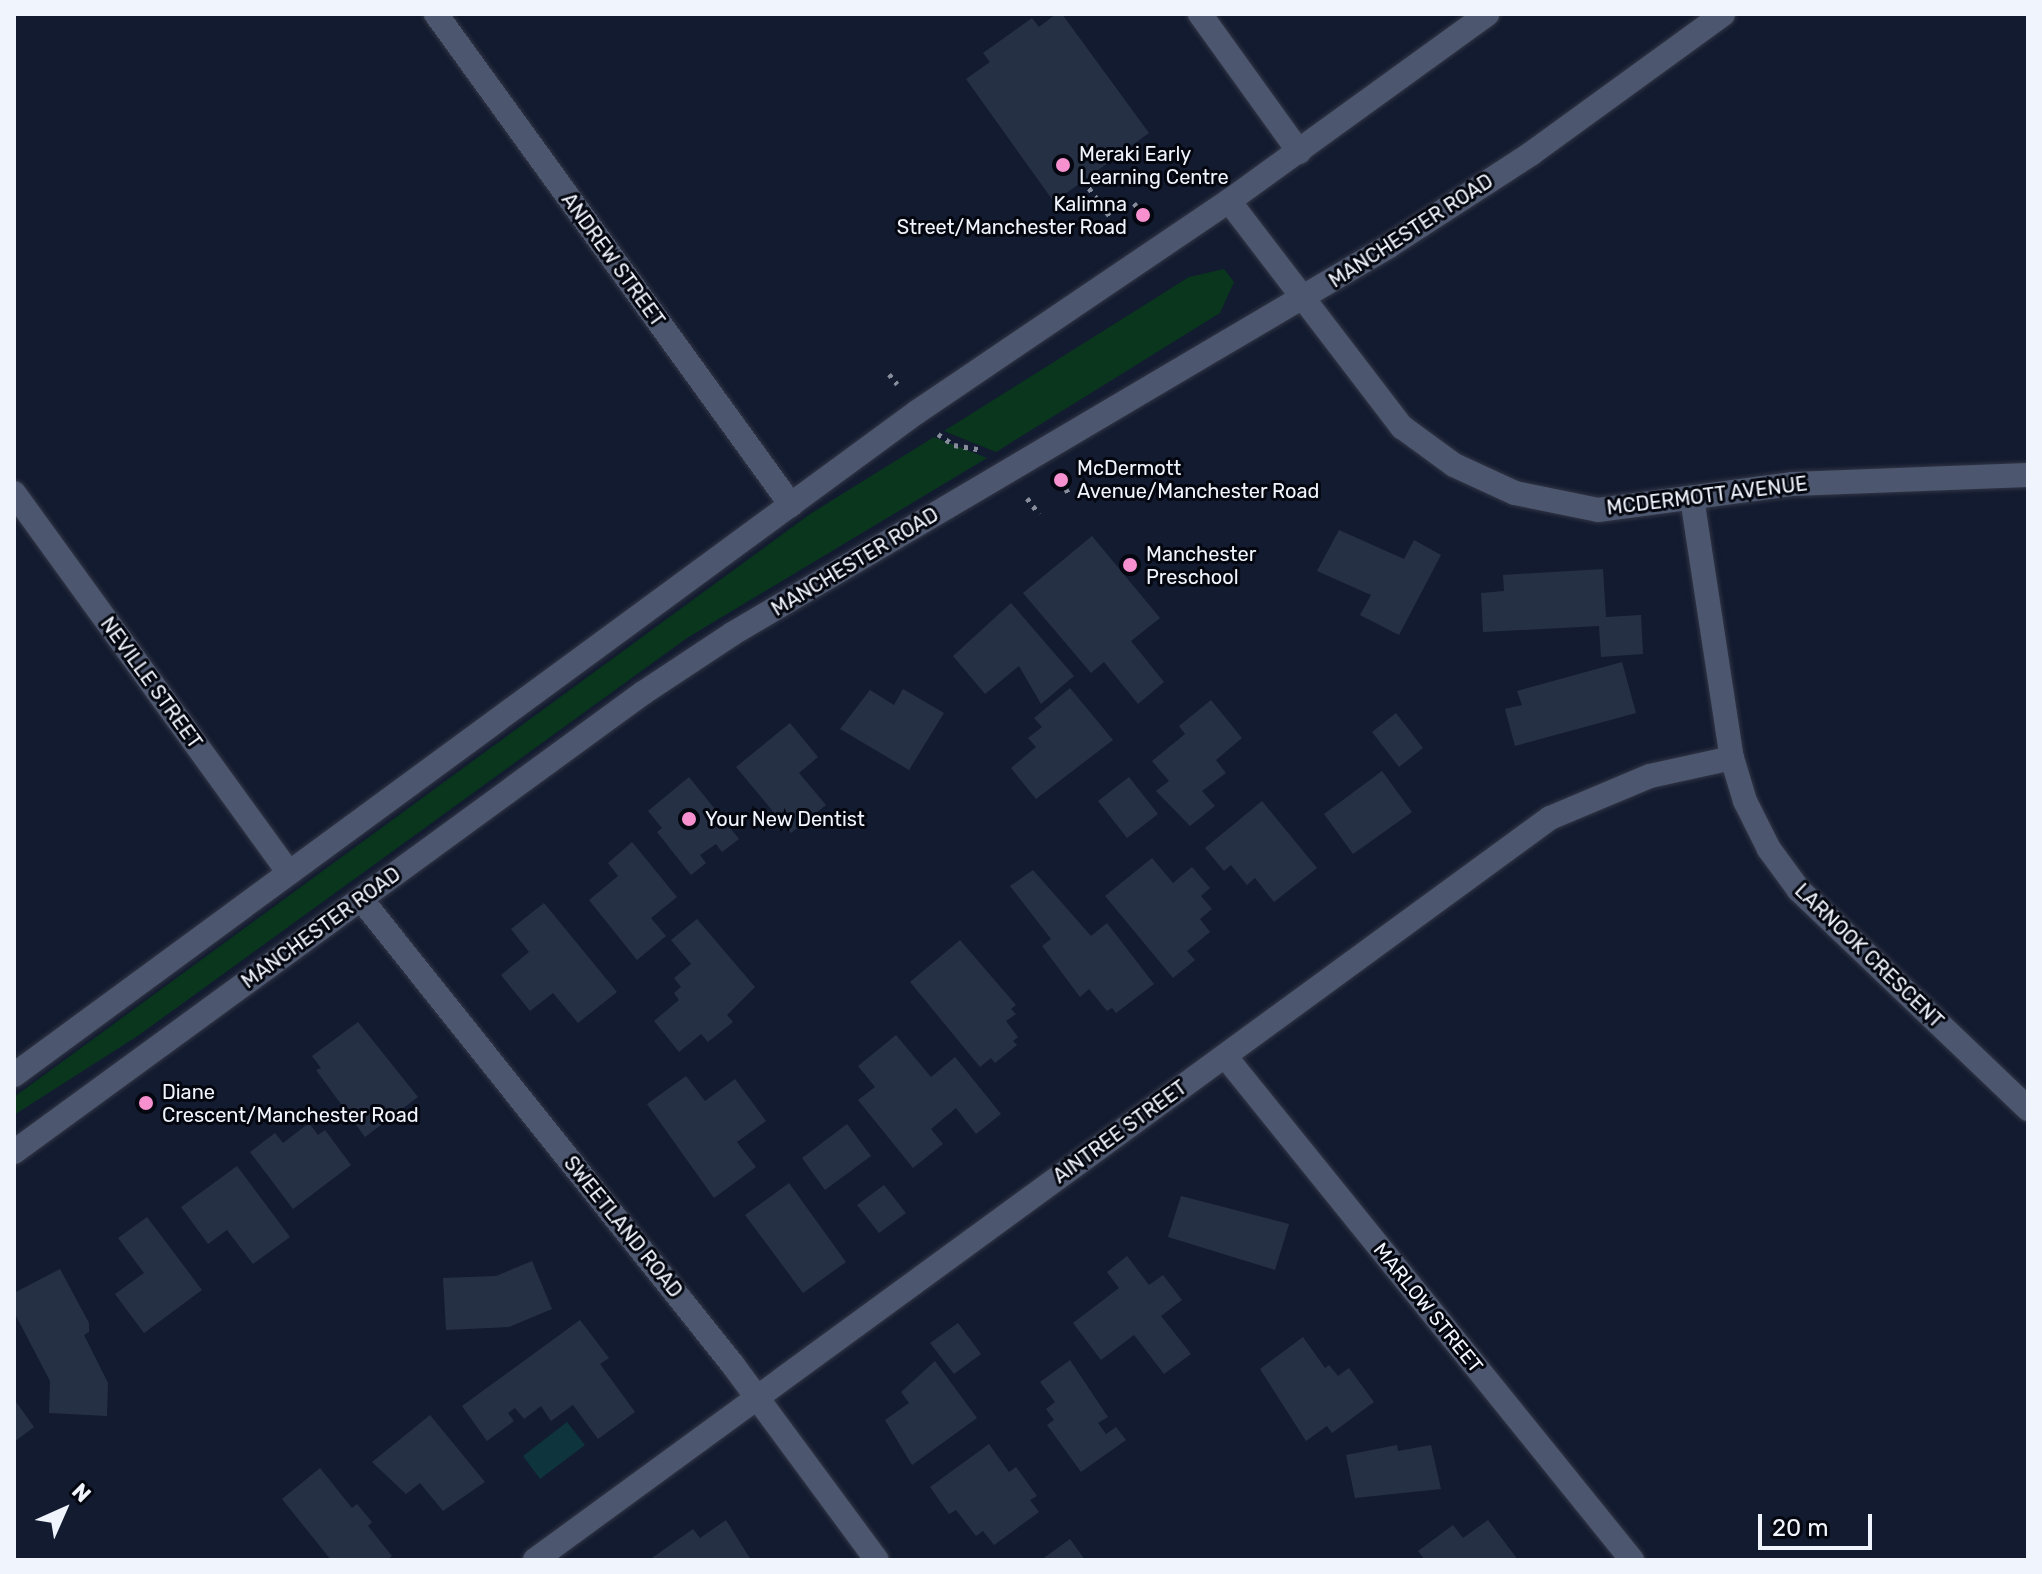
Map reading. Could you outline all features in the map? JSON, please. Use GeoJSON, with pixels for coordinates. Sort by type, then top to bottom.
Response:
{"type":"FeatureCollection","features":[{"type":"Feature","properties":{"kind":"street","name":"ANDREW STREET"},"geometry":{"type":"LineString","coordinates":[[436,14],[791,505]]}},
{"type":"Feature","properties":{"kind":"street"},"geometry":{"type":"LineString","coordinates":[[1200,14],[1299,152]]}},
{"type":"Feature","properties":{"kind":"street"},"geometry":{"type":"LineString","coordinates":[[14,1075],[1014,344],[1229,201],[1487,14]]}},
{"type":"Feature","properties":{"kind":"street","name":"MANCHESTER ROAD"},"geometry":{"type":"LineString","coordinates":[[14,1152],[732,634],[1302,300],[1532,153],[1723,14]]}},
{"type":"Feature","properties":{"kind":"street","name":"MCDERMOTT AVENUE"},"geometry":{"type":"LineString","coordinates":[[1229,201],[1402,427],[1454,465],[1515,493],[1598,510],[1793,484],[2028,475]]}},
{"type":"Feature","properties":{"kind":"street","name":"NEVILLE STREET"},"geometry":{"type":"LineString","coordinates":[[14,493],[289,873]]}},
{"type":"Feature","properties":{"kind":"street","name":"LARNOOK CRESCENT"},"geometry":{"type":"LineString","coordinates":[[1692,498],[1732,758],[1745,801],[1769,849],[1799,890],[2028,1109]]}},
{"type":"Feature","properties":{"kind":"street","name":"AINTREE STREET"},"geometry":{"type":"LineString","coordinates":[[535,1560],[1550,818],[1650,776],[1732,758]]}},
{"type":"Feature","properties":{"kind":"street","name":"SWEETLAND ROAD"},"geometry":{"type":"LineString","coordinates":[[361,899],[757,1396],[877,1560]]}},
{"type":"Feature","properties":{"kind":"street","name":"MARLOW STREET"},"geometry":{"type":"LineString","coordinates":[[1225,1056],[1632,1560]]}},
{"type":"Feature","properties":{"kind":"path"},"geometry":{"type":"LineString","coordinates":[[1083,180],[1111,218]]}},
{"type":"Feature","properties":{"kind":"path"},"geometry":{"type":"LineString","coordinates":[[1134,203],[1143,215]]}},
{"type":"Feature","properties":{"kind":"path"},"geometry":{"type":"LineString","coordinates":[[889,374],[897,384]]}},
{"type":"Feature","properties":{"kind":"path"},"geometry":{"type":"LineString","coordinates":[[938,434],[994,457]]}},
{"type":"Feature","properties":{"kind":"path"},"geometry":{"type":"LineString","coordinates":[[1061,480],[1070,496]]}},
{"type":"Feature","properties":{"kind":"path"},"geometry":{"type":"LineString","coordinates":[[1027,498],[1039,514]]}},
{"type":"Feature","properties":{"kind":"path"},"geometry":{"type":"LineString","coordinates":[[146,1103],[151,1109]]}},
{"type":"Feature","properties":{"kind":"green space"},"geometry":{"type":"Polygon","coordinates":[[[1224,269],[1234,282],[1220,313],[996,452],[944,431],[1189,277],[1224,269]]]}},
{"type":"Feature","properties":{"kind":"green space"},"geometry":{"type":"Polygon","coordinates":[[[934,437],[987,458],[687,638],[139,1035],[14,1115],[14,1097],[810,514],[934,437]]]}},
{"type":"Feature","properties":{"kind":"shaded area"},"geometry":{"type":"Polygon","coordinates":[[[567,1422],[585,1445],[540,1479],[523,1456],[567,1422]]]}},
{"type":"Feature","properties":{"kind":"building"},"geometry":{"type":"Polygon","coordinates":[[[1056,14],[1062,14],[1149,133],[1054,202],[966,79],[990,62],[983,53],[1032,18],[1039,27],[1056,14]]]}},
{"type":"Feature","properties":{"kind":"building"},"geometry":{"type":"Polygon","coordinates":[[[1339,530],[1404,559],[1414,540],[1441,555],[1399,635],[1360,615],[1371,595],[1317,571],[1339,530]]]}},
{"type":"Feature","properties":{"kind":"building","name":"Manchester Preschool"},"geometry":{"type":"Polygon","coordinates":[[[1092,536],[1160,618],[1131,641],[1164,682],[1138,704],[1104,662],[1091,673],[1023,593],[1092,536]]]}},
{"type":"Feature","properties":{"kind":"building"},"geometry":{"type":"Polygon","coordinates":[[[1603,569],[1606,617],[1641,615],[1643,654],[1601,657],[1599,626],[1483,632],[1481,593],[1504,591],[1503,575],[1603,569]]]}},
{"type":"Feature","properties":{"kind":"building"},"geometry":{"type":"Polygon","coordinates":[[[1011,603],[1074,676],[1041,704],[1019,666],[985,694],[953,656],[1011,603]]]}},
{"type":"Feature","properties":{"kind":"building"},"geometry":{"type":"Polygon","coordinates":[[[1622,662],[1636,713],[1515,746],[1505,709],[1522,705],[1517,691],[1622,662]]]}},
{"type":"Feature","properties":{"kind":"building"},"geometry":{"type":"Polygon","coordinates":[[[1070,688],[1113,740],[1036,799],[1011,768],[1036,747],[1028,738],[1042,727],[1034,718],[1070,688]]]}},
{"type":"Feature","properties":{"kind":"building"},"geometry":{"type":"Polygon","coordinates":[[[903,689],[944,713],[909,770],[840,729],[870,690],[894,705],[903,689]]]}},
{"type":"Feature","properties":{"kind":"building"},"geometry":{"type":"Polygon","coordinates":[[[1211,700],[1242,738],[1216,760],[1226,773],[1202,791],[1215,806],[1190,826],[1156,791],[1169,781],[1152,761],[1185,734],[1179,726],[1211,700]]]}},
{"type":"Feature","properties":{"kind":"building"},"geometry":{"type":"Polygon","coordinates":[[[1396,713],[1423,748],[1399,767],[1372,732],[1396,713]]]}},
{"type":"Feature","properties":{"kind":"building"},"geometry":{"type":"Polygon","coordinates":[[[790,723],[818,757],[799,773],[826,805],[791,833],[736,767],[790,723]]]}},
{"type":"Feature","properties":{"kind":"building"},"geometry":{"type":"Polygon","coordinates":[[[1382,771],[1412,812],[1353,854],[1324,814],[1382,771]]]}},
{"type":"Feature","properties":{"kind":"building","name":"Your New Dentist"},"geometry":{"type":"Polygon","coordinates":[[[689,777],[739,839],[722,852],[716,844],[700,855],[706,863],[691,875],[657,832],[662,828],[648,811],[689,777]]]}},
{"type":"Feature","properties":{"kind":"building"},"geometry":{"type":"Polygon","coordinates":[[[1129,777],[1158,814],[1127,838],[1098,801],[1129,777]]]}},
{"type":"Feature","properties":{"kind":"building"},"geometry":{"type":"Polygon","coordinates":[[[1262,801],[1317,868],[1274,902],[1255,878],[1247,885],[1231,865],[1224,871],[1205,848],[1262,801]]]}},
{"type":"Feature","properties":{"kind":"building"},"geometry":{"type":"Polygon","coordinates":[[[632,842],[677,897],[651,918],[666,936],[637,960],[589,900],[618,876],[608,863],[632,842]]]}},
{"type":"Feature","properties":{"kind":"building"},"geometry":{"type":"Polygon","coordinates":[[[1152,858],[1173,883],[1192,867],[1210,888],[1201,896],[1212,909],[1200,919],[1210,932],[1187,951],[1195,960],[1173,978],[1105,896],[1152,858]]]}},
{"type":"Feature","properties":{"kind":"building"},"geometry":{"type":"Polygon","coordinates":[[[1033,870],[1091,936],[1107,923],[1154,984],[1116,1013],[1112,1008],[1107,1011],[1089,989],[1080,997],[1042,946],[1051,939],[1010,886],[1033,870]]]}},
{"type":"Feature","properties":{"kind":"building"},"geometry":{"type":"Polygon","coordinates":[[[544,903],[617,992],[578,1023],[553,993],[530,1011],[501,975],[529,952],[511,929],[544,903]]]}},
{"type":"Feature","properties":{"kind":"building"},"geometry":{"type":"Polygon","coordinates":[[[697,919],[755,987],[727,1015],[733,1022],[708,1042],[701,1034],[679,1052],[654,1021],[679,1000],[674,993],[681,987],[674,978],[691,964],[671,940],[697,919]]]}},
{"type":"Feature","properties":{"kind":"building"},"geometry":{"type":"Polygon","coordinates":[[[960,940],[1016,1005],[1011,1009],[1016,1014],[1006,1021],[1018,1037],[1013,1041],[1017,1045],[995,1063],[991,1058],[980,1067],[910,982],[960,940]]]}},
{"type":"Feature","properties":{"kind":"building"},"geometry":{"type":"Polygon","coordinates":[[[358,1022],[418,1097],[365,1137],[316,1070],[321,1068],[312,1056],[358,1022]]]}},
{"type":"Feature","properties":{"kind":"building"},"geometry":{"type":"Polygon","coordinates":[[[896,1035],[931,1077],[955,1057],[1001,1114],[976,1134],[956,1108],[931,1129],[943,1144],[913,1168],[858,1100],[875,1087],[858,1066],[896,1035]]]}},
{"type":"Feature","properties":{"kind":"building"},"geometry":{"type":"Polygon","coordinates":[[[686,1076],[705,1101],[735,1079],[766,1121],[737,1142],[756,1167],[714,1198],[647,1104],[686,1076]]]}},
{"type":"Feature","properties":{"kind":"building"},"geometry":{"type":"Polygon","coordinates":[[[309,1123],[318,1135],[325,1130],[351,1165],[293,1209],[250,1152],[275,1133],[283,1143],[309,1123]]]}},
{"type":"Feature","properties":{"kind":"building"},"geometry":{"type":"Polygon","coordinates":[[[847,1124],[871,1156],[825,1190],[802,1158],[847,1124]]]}},
{"type":"Feature","properties":{"kind":"building"},"geometry":{"type":"Polygon","coordinates":[[[237,1166],[290,1237],[253,1264],[227,1230],[208,1244],[181,1207],[237,1166]]]}},
{"type":"Feature","properties":{"kind":"building"},"geometry":{"type":"Polygon","coordinates":[[[789,1183],[846,1262],[803,1293],[745,1215],[789,1183]]]}},
{"type":"Feature","properties":{"kind":"building"},"geometry":{"type":"Polygon","coordinates":[[[884,1185],[906,1213],[879,1233],[857,1205],[884,1185]]]}},
{"type":"Feature","properties":{"kind":"building"},"geometry":{"type":"Polygon","coordinates":[[[1181,1196],[1289,1224],[1275,1270],[1168,1237],[1181,1196]]]}},
{"type":"Feature","properties":{"kind":"building"},"geometry":{"type":"Polygon","coordinates":[[[147,1217],[202,1290],[144,1333],[115,1294],[144,1273],[118,1238],[147,1217]]]}},
{"type":"Feature","properties":{"kind":"building"},"geometry":{"type":"Polygon","coordinates":[[[1127,1256],[1149,1285],[1163,1275],[1182,1300],[1161,1316],[1191,1354],[1164,1374],[1134,1335],[1101,1360],[1073,1323],[1119,1288],[1107,1272],[1127,1256]]]}},
{"type":"Feature","properties":{"kind":"building"},"geometry":{"type":"Polygon","coordinates":[[[532,1261],[552,1309],[509,1327],[446,1330],[443,1278],[496,1276],[532,1261]]]}},
{"type":"Feature","properties":{"kind":"building"},"geometry":{"type":"Polygon","coordinates":[[[60,1269],[89,1323],[89,1332],[84,1335],[108,1383],[107,1416],[49,1413],[50,1381],[14,1312],[14,1293],[60,1269]]]}},
{"type":"Feature","properties":{"kind":"building"},"geometry":{"type":"Polygon","coordinates":[[[580,1320],[609,1358],[600,1364],[635,1412],[598,1439],[573,1405],[551,1421],[541,1406],[524,1419],[515,1408],[508,1413],[514,1421],[487,1441],[462,1406],[580,1320]]]}},
{"type":"Feature","properties":{"kind":"building"},"geometry":{"type":"Polygon","coordinates":[[[958,1323],[981,1354],[954,1374],[930,1343],[958,1323]]]}},
{"type":"Feature","properties":{"kind":"building"},"geometry":{"type":"Polygon","coordinates":[[[1303,1337],[1325,1368],[1329,1365],[1338,1376],[1349,1368],[1374,1402],[1332,1433],[1327,1426],[1306,1441],[1260,1369],[1303,1337]]]}},
{"type":"Feature","properties":{"kind":"building"},"geometry":{"type":"Polygon","coordinates":[[[1070,1360],[1108,1417],[1098,1423],[1106,1434],[1116,1427],[1126,1440],[1081,1472],[1047,1425],[1054,1420],[1046,1409],[1055,1402],[1040,1382],[1070,1360]]]}},
{"type":"Feature","properties":{"kind":"building"},"geometry":{"type":"Polygon","coordinates":[[[935,1361],[977,1418],[912,1465],[885,1420],[909,1403],[901,1392],[935,1361]]]}},
{"type":"Feature","properties":{"kind":"building"},"geometry":{"type":"Polygon","coordinates":[[[14,1399],[34,1427],[14,1442],[14,1399]]]}},
{"type":"Feature","properties":{"kind":"building"},"geometry":{"type":"Polygon","coordinates":[[[430,1415],[485,1482],[443,1511],[420,1483],[406,1494],[372,1462],[430,1415]]]}},
{"type":"Feature","properties":{"kind":"building"},"geometry":{"type":"Polygon","coordinates":[[[989,1444],[1009,1472],[1016,1467],[1037,1496],[1030,1500],[1039,1512],[994,1545],[983,1531],[976,1536],[956,1510],[949,1514],[930,1487],[989,1444]]]}},
{"type":"Feature","properties":{"kind":"building"},"geometry":{"type":"Polygon","coordinates":[[[1397,1445],[1398,1451],[1431,1445],[1441,1489],[1355,1498],[1346,1455],[1397,1445]]]}},
{"type":"Feature","properties":{"kind":"building"},"geometry":{"type":"Polygon","coordinates":[[[320,1468],[352,1508],[357,1504],[372,1522],[368,1526],[392,1556],[387,1560],[331,1560],[282,1499],[320,1468]]]}},
{"type":"Feature","properties":{"kind":"building"},"geometry":{"type":"Polygon","coordinates":[[[726,1520],[751,1560],[649,1560],[693,1529],[700,1538],[726,1520]]]}},
{"type":"Feature","properties":{"kind":"building"},"geometry":{"type":"Polygon","coordinates":[[[1488,1520],[1518,1560],[1425,1560],[1418,1551],[1453,1525],[1463,1538],[1488,1520]]]}},
{"type":"Feature","properties":{"kind":"building"},"geometry":{"type":"Polygon","coordinates":[[[1070,1539],[1085,1560],[1041,1560],[1070,1539]]]}},
{"type":"Feature","properties":{"kind":"place","name":"Meraki Early Learning Centre"},"geometry":{"type":"Point","coordinates":[1063,165]}},
{"type":"Feature","properties":{"kind":"place","name":"Kalimna Street/Manchester Road"},"geometry":{"type":"Point","coordinates":[1143,215]}},
{"type":"Feature","properties":{"kind":"place","name":"McDermott Avenue/Manchester Road"},"geometry":{"type":"Point","coordinates":[1061,480]}},
{"type":"Feature","properties":{"kind":"place","name":"Manchester Preschool"},"geometry":{"type":"Point","coordinates":[1130,565]}},
{"type":"Feature","properties":{"kind":"place","name":"Your New Dentist"},"geometry":{"type":"Point","coordinates":[689,819]}},
{"type":"Feature","properties":{"kind":"place","name":"Diane Crescent/Manchester Road"},"geometry":{"type":"Point","coordinates":[146,1103]}}]}
